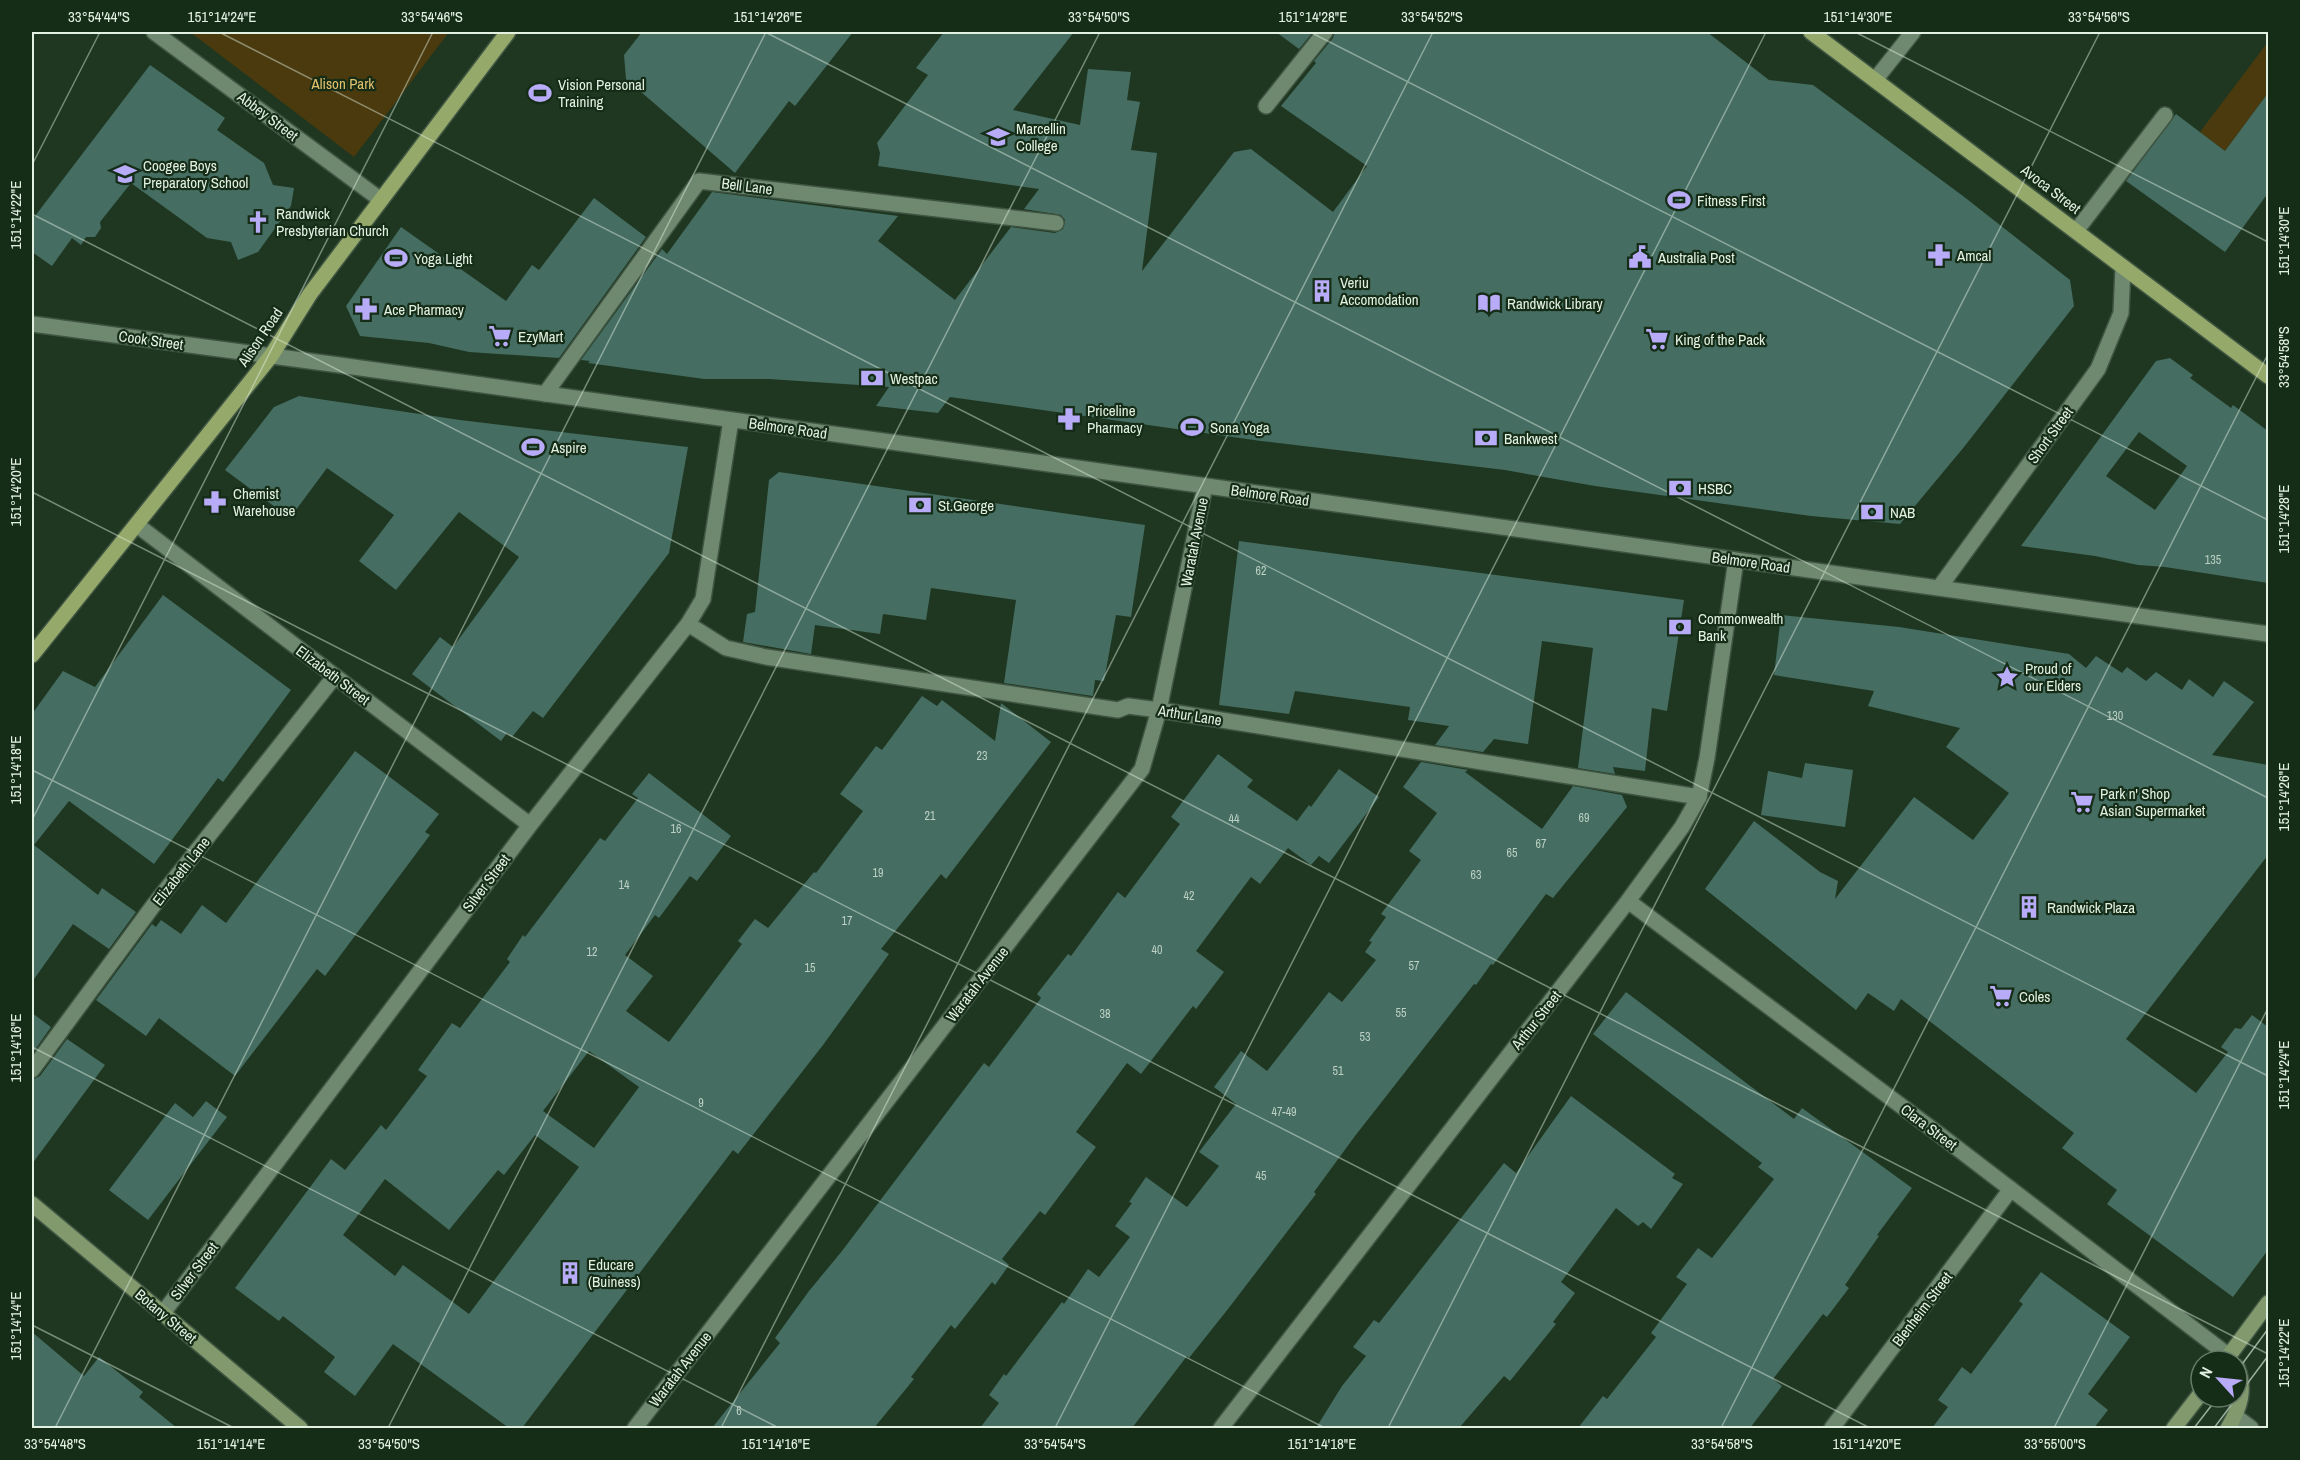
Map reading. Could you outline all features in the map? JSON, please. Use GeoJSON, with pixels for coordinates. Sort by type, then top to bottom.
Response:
{"type":"FeatureCollection","features":[{"type":"Feature","properties":{"kind":"main road","name":"Alison Road"},"geometry":{"type":"LineString","coordinates":[[32,655],[271,356],[310,294],[508,32]]}},
{"type":"Feature","properties":{"kind":"main road","name":"Avoca Street"},"geometry":{"type":"LineString","coordinates":[[1811,32],[2268,376]]}},
{"type":"Feature","properties":{"kind":"street","name":"Abbey Street"},"geometry":{"type":"LineString","coordinates":[[154,32],[381,200]]}},
{"type":"Feature","properties":{"kind":"street"},"geometry":{"type":"LineString","coordinates":[[1266,106],[1325,32]]}},
{"type":"Feature","properties":{"kind":"street"},"geometry":{"type":"LineString","coordinates":[[1875,80],[1913,32]]}},
{"type":"Feature","properties":{"kind":"street"},"geometry":{"type":"LineString","coordinates":[[2076,231],[2165,115]]}},
{"type":"Feature","properties":{"kind":"street","name":"Bell Lane"},"geometry":{"type":"LineString","coordinates":[[545,394],[699,181],[1056,223]]}},
{"type":"Feature","properties":{"kind":"street","name":"Short Street"},"geometry":{"type":"LineString","coordinates":[[1939,588],[2098,369],[2121,313],[2123,267]]}},
{"type":"Feature","properties":{"kind":"street","name":"Cook Street"},"geometry":{"type":"LineString","coordinates":[[32,324],[271,356]]}},
{"type":"Feature","properties":{"kind":"street","name":"Belmore Road"},"geometry":{"type":"LineString","coordinates":[[271,356],[2268,634]]}},
{"type":"Feature","properties":{"kind":"street","name":"Silver Street"},"geometry":{"type":"LineString","coordinates":[[163,1313],[530,825],[688,624],[703,599],[731,420]]}},
{"type":"Feature","properties":{"kind":"street","name":"Waratah Avenue"},"geometry":{"type":"LineString","coordinates":[[634,1428],[1142,769],[1160,710],[1205,486]]}},
{"type":"Feature","properties":{"kind":"street","name":"Elizabeth Street"},"geometry":{"type":"LineString","coordinates":[[137,525],[530,825]]}},
{"type":"Feature","properties":{"kind":"street","name":"Arthur Street"},"geometry":{"type":"LineString","coordinates":[[1221,1428],[1628,901],[1682,827],[1699,797],[1707,758],[1736,560]]}},
{"type":"Feature","properties":{"kind":"street","name":"Arthur Lane"},"geometry":{"type":"LineString","coordinates":[[688,624],[726,648],[766,657],[1118,710],[1128,706],[1160,710],[1699,797]]}},
{"type":"Feature","properties":{"kind":"street","name":"Elizabeth Lane"},"geometry":{"type":"LineString","coordinates":[[32,1070],[153,906],[334,676]]}},
{"type":"Feature","properties":{"kind":"street","name":"Clara Street"},"geometry":{"type":"LineString","coordinates":[[1628,901],[2011,1189],[2216,1349]]}},
{"type":"Feature","properties":{"kind":"street","name":"Blenheim Street"},"geometry":{"type":"LineString","coordinates":[[1832,1428],[2011,1189]]}},
{"type":"Feature","properties":{"kind":"street","name":"Botany Street"},"geometry":{"type":"LineString","coordinates":[[32,1204],[300,1428]]}},
{"type":"Feature","properties":{"kind":"street"},"geometry":{"type":"LineString","coordinates":[[2239,1349],[2268,1302]]}},
{"type":"Feature","properties":{"kind":"street"},"geometry":{"type":"LineString","coordinates":[[2174,1428],[2189,1409]]}},
{"type":"Feature","properties":{"kind":"street"},"geometry":{"type":"LineString","coordinates":[[2232,1422],[2251,1428]]}},
{"type":"Feature","properties":{"kind":"green space","name":"Alison Park"},"geometry":{"type":"Polygon","coordinates":[[[190,32],[449,32],[354,157],[190,32]]]}},
{"type":"Feature","properties":{"kind":"green space"},"geometry":{"type":"Polygon","coordinates":[[[2268,42],[2268,93],[2225,151],[2200,132],[2268,42]]]}},
{"type":"Feature","properties":{"kind":"building"},"geometry":{"type":"Polygon","coordinates":[[[642,32],[853,32],[795,106],[789,101],[735,173],[626,79],[624,55],[642,32]]]}},
{"type":"Feature","properties":{"kind":"building"},"geometry":{"type":"Polygon","coordinates":[[[944,32],[1074,32],[1013,110],[1080,125],[1088,69],[1131,72],[1127,100],[1140,102],[1131,150],[1157,153],[1142,271],[1234,152],[1251,149],[1333,212],[1367,166],[1281,106],[1316,63],[1314,61],[1333,38],[1335,32],[1707,32],[1769,80],[1813,85],[1963,196],[2070,280],[2074,306],[1964,447],[1900,524],[1811,516],[1595,486],[1505,470],[1261,441],[950,397],[938,413],[876,406],[889,387],[769,379],[704,379],[588,363],[590,361],[581,360],[662,249],[667,254],[712,192],[898,216],[878,241],[955,300],[1011,227],[1055,233],[1063,229],[1065,220],[1061,215],[1024,209],[1039,189],[878,166],[880,153],[877,143],[928,75],[916,68],[944,32]]]}},
{"type":"Feature","properties":{"kind":"building"},"geometry":{"type":"Polygon","coordinates":[[[1276,32],[1313,32],[1299,49],[1276,32]]]}},
{"type":"Feature","properties":{"kind":"building","name":"Coogee Boys Preparatory School"},"geometry":{"type":"Polygon","coordinates":[[[150,65],[225,118],[217,130],[264,163],[273,185],[294,188],[291,206],[258,252],[238,260],[231,242],[207,238],[131,183],[100,222],[101,228],[95,237],[86,237],[81,245],[72,238],[52,266],[32,252],[32,220],[150,65]]]}},
{"type":"Feature","properties":{"kind":"building"},"geometry":{"type":"Polygon","coordinates":[[[2268,93],[2268,193],[2225,252],[2126,181],[2176,114],[2225,151],[2268,93]]]}},
{"type":"Feature","properties":{"kind":"building"},"geometry":{"type":"Polygon","coordinates":[[[594,198],[646,237],[559,358],[469,352],[429,343],[360,336],[346,306],[401,227],[506,301],[532,265],[539,270],[594,198]]]}},
{"type":"Feature","properties":{"kind":"building"},"geometry":{"type":"Polygon","coordinates":[[[2170,358],[2193,375],[2190,378],[2231,408],[2233,405],[2268,431],[2268,583],[2021,546],[2156,361],[2170,358]],[[2139,432],[2106,476],[2155,510],[2187,466],[2139,432]]]}},
{"type":"Feature","properties":{"kind":"building"},"geometry":{"type":"Polygon","coordinates":[[[299,396],[460,420],[688,447],[669,553],[543,718],[533,711],[512,737],[507,733],[501,741],[412,674],[440,637],[453,647],[519,557],[459,512],[396,590],[359,561],[394,515],[327,468],[290,518],[225,470],[274,407],[299,396]]]}},
{"type":"Feature","properties":{"kind":"building"},"geometry":{"type":"Polygon","coordinates":[[[779,472],[1145,525],[1131,617],[1116,615],[1104,681],[1095,680],[1093,696],[1004,683],[1016,600],[931,588],[926,620],[883,614],[880,634],[815,625],[811,654],[743,642],[747,614],[755,612],[769,480],[779,472]]]}},
{"type":"Feature","properties":{"kind":"building"},"geometry":{"type":"Polygon","coordinates":[[[1239,541],[1684,600],[1667,711],[1652,708],[1645,771],[1613,767],[1615,774],[1578,768],[1593,648],[1542,641],[1528,744],[1494,739],[1483,752],[1435,745],[1449,726],[1408,720],[1410,707],[1295,691],[1289,714],[1219,705],[1239,541]]]}},
{"type":"Feature","properties":{"kind":"building"},"geometry":{"type":"Polygon","coordinates":[[[163,595],[291,690],[223,782],[218,778],[154,864],[69,801],[34,845],[98,895],[102,888],[136,912],[109,949],[73,924],[32,982],[32,714],[63,671],[95,687],[163,595]]]}},
{"type":"Feature","properties":{"kind":"building"},"geometry":{"type":"Polygon","coordinates":[[[1781,615],[1899,627],[2069,654],[2086,668],[2096,656],[2122,673],[2127,667],[2146,681],[2156,672],[2182,690],[2189,679],[2213,697],[2224,681],[2254,702],[2212,755],[2268,765],[2268,855],[2126,1039],[2196,1093],[2228,1052],[2221,1047],[2235,1028],[2241,1029],[2252,1015],[2268,1027],[2268,1250],[2233,1297],[2107,1204],[2117,1190],[2062,1148],[2074,1133],[1901,999],[1894,1011],[1868,993],[1856,1010],[1705,889],[1754,821],[1820,872],[1838,881],[1835,899],[1914,797],[1973,840],[2009,793],[1946,747],[1960,728],[1868,706],[1874,691],[1774,675],[1781,615]]]}},
{"type":"Feature","properties":{"kind":"building"},"geometry":{"type":"Polygon","coordinates":[[[922,696],[937,706],[942,700],[995,741],[1001,703],[1051,742],[946,879],[941,874],[881,949],[889,954],[823,1045],[738,1154],[733,1150],[522,1428],[509,1428],[393,1344],[355,1396],[324,1372],[335,1357],[283,1316],[279,1321],[235,1288],[331,1159],[345,1170],[381,1125],[386,1130],[427,1076],[418,1070],[452,1023],[460,1028],[510,962],[507,959],[523,935],[525,937],[600,838],[605,841],[638,798],[632,794],[649,773],[731,836],[697,881],[690,876],[659,918],[655,915],[625,955],[653,976],[626,1011],[669,1042],[742,944],[738,941],[755,919],[768,928],[814,872],[816,873],[863,811],[840,794],[876,746],[882,750],[922,696]],[[589,1051],[543,1111],[594,1148],[639,1087],[589,1051]],[[535,1135],[504,1175],[498,1170],[449,1230],[385,1179],[343,1235],[395,1276],[403,1265],[469,1314],[579,1167],[535,1135]]]}},
{"type":"Feature","properties":{"kind":"building"},"geometry":{"type":"Polygon","coordinates":[[[355,751],[439,814],[425,832],[430,835],[325,976],[317,969],[235,1076],[159,1018],[146,1036],[96,1000],[152,924],[156,927],[161,920],[181,934],[202,905],[226,923],[355,751]]]}},
{"type":"Feature","properties":{"kind":"building"},"geometry":{"type":"Polygon","coordinates":[[[1218,754],[1253,780],[1247,787],[1297,821],[1309,805],[1311,807],[1339,769],[1379,797],[1329,863],[1319,856],[1311,865],[1288,848],[1260,884],[1251,877],[1196,951],[1224,972],[1196,1009],[1193,1006],[1141,1074],[1127,1063],[1076,1132],[1096,1147],[1045,1215],[1040,1211],[1002,1259],[1009,1265],[995,1285],[992,1282],[955,1329],[951,1325],[911,1377],[914,1379],[874,1428],[712,1428],[780,1343],[775,1338],[809,1291],[842,1251],[984,1063],[989,1067],[1041,998],[1037,994],[1068,954],[1071,956],[1118,892],[1125,898],[1180,824],[1171,817],[1218,754]]]}},
{"type":"Feature","properties":{"kind":"building"},"geometry":{"type":"Polygon","coordinates":[[[1421,762],[1468,770],[1465,772],[1542,829],[1573,786],[1622,795],[1627,807],[1553,898],[1546,894],[1493,965],[1491,964],[1476,985],[1474,984],[1355,1136],[1314,1192],[1316,1194],[1228,1309],[1189,1358],[1187,1356],[1132,1428],[980,1428],[999,1403],[989,1395],[1004,1374],[1006,1376],[1062,1302],[1064,1304],[1088,1269],[1099,1277],[1130,1237],[1115,1226],[1132,1203],[1129,1202],[1146,1177],[1187,1207],[1219,1166],[1199,1152],[1236,1104],[1214,1087],[1241,1051],[1267,1071],[1329,992],[1342,1002],[1376,960],[1365,952],[1372,942],[1369,941],[1386,917],[1381,914],[1421,860],[1409,851],[1437,813],[1403,787],[1421,762]]]}},
{"type":"Feature","properties":{"kind":"building"},"geometry":{"type":"Polygon","coordinates":[[[1805,763],[1853,770],[1845,827],[1761,815],[1768,771],[1802,778],[1805,763]]]}},
{"type":"Feature","properties":{"kind":"building"},"geometry":{"type":"Polygon","coordinates":[[[1626,992],[1794,1119],[1802,1108],[1912,1188],[1877,1235],[1879,1236],[1845,1285],[1849,1288],[1827,1317],[1823,1314],[1773,1379],[1782,1386],[1750,1428],[1578,1428],[1603,1396],[1607,1399],[1656,1337],[1651,1333],[1687,1284],[1676,1277],[1698,1248],[1712,1258],[1774,1179],[1758,1167],[1762,1163],[1593,1034],[1626,992]]]}},
{"type":"Feature","properties":{"kind":"building"},"geometry":{"type":"Polygon","coordinates":[[[32,1013],[51,1027],[32,1054],[32,1013]]]}},
{"type":"Feature","properties":{"kind":"building"},"geometry":{"type":"Polygon","coordinates":[[[67,1039],[105,1065],[32,1164],[32,1080],[40,1076],[67,1039]]]}},
{"type":"Feature","properties":{"kind":"building"},"geometry":{"type":"Polygon","coordinates":[[[1571,1096],[1675,1174],[1672,1178],[1683,1184],[1651,1229],[1643,1222],[1638,1226],[1616,1208],[1561,1282],[1575,1293],[1553,1322],[1556,1324],[1510,1381],[1504,1376],[1459,1428],[1316,1428],[1342,1386],[1366,1356],[1353,1347],[1374,1320],[1379,1323],[1504,1163],[1516,1173],[1571,1096]]]}},
{"type":"Feature","properties":{"kind":"building"},"geometry":{"type":"Polygon","coordinates":[[[206,1101],[227,1117],[148,1220],[109,1190],[175,1103],[193,1117],[206,1101]]]}},
{"type":"Feature","properties":{"kind":"building"},"geometry":{"type":"Polygon","coordinates":[[[2041,1272],[2130,1337],[2088,1394],[2108,1410],[2094,1428],[1932,1428],[1948,1407],[1938,1400],[1962,1367],[1971,1374],[2023,1304],[2019,1301],[2041,1272]]]}},
{"type":"Feature","properties":{"kind":"building"},"geometry":{"type":"Polygon","coordinates":[[[32,1332],[84,1376],[99,1357],[143,1392],[139,1397],[177,1428],[32,1428],[32,1332]]]}},
{"type":"Feature","properties":{"kind":"tram line"},"geometry":{"type":"LineString","coordinates":[[2249,1355],[2268,1329]]}},
{"type":"Feature","properties":{"kind":"tram line"},"geometry":{"type":"LineString","coordinates":[[2214,1428],[2268,1356]]}},
{"type":"Feature","properties":{"kind":"tram line"},"geometry":{"type":"LineString","coordinates":[[2194,1428],[2209,1409]]}},
{"type":"Feature","properties":{"kind":"place","name":"Vision Personal Training"},"geometry":{"type":"Point","coordinates":[540,93]}},
{"type":"Feature","properties":{"kind":"place","name":"Marcellin College"},"geometry":{"type":"Point","coordinates":[998,137]}},
{"type":"Feature","properties":{"kind":"place","name":"Coogee Boys Preparatory School"},"geometry":{"type":"Point","coordinates":[125,174]}},
{"type":"Feature","properties":{"kind":"place","name":"Fitness First"},"geometry":{"type":"Point","coordinates":[1679,200]}},
{"type":"Feature","properties":{"kind":"place","name":"Randwick Presbyterian Church"},"geometry":{"type":"Point","coordinates":[258,222]}},
{"type":"Feature","properties":{"kind":"place","name":"Amcal"},"geometry":{"type":"Point","coordinates":[1939,255]}},
{"type":"Feature","properties":{"kind":"place","name":"Australia Post"},"geometry":{"type":"Point","coordinates":[1640,257]}},
{"type":"Feature","properties":{"kind":"place","name":"Yoga Light"},"geometry":{"type":"Point","coordinates":[396,258]}},
{"type":"Feature","properties":{"kind":"place","name":"Veriu Accomodation"},"geometry":{"type":"Point","coordinates":[1322,291]}},
{"type":"Feature","properties":{"kind":"place","name":"Randwick Library"},"geometry":{"type":"Point","coordinates":[1489,303]}},
{"type":"Feature","properties":{"kind":"place","name":"Ace Pharmacy"},"geometry":{"type":"Point","coordinates":[366,309]}},
{"type":"Feature","properties":{"kind":"place","name":"EzyMart"},"geometry":{"type":"Point","coordinates":[500,336]}},
{"type":"Feature","properties":{"kind":"place","name":"King of the Pack"},"geometry":{"type":"Point","coordinates":[1657,339]}},
{"type":"Feature","properties":{"kind":"place","name":"Westpac"},"geometry":{"type":"Point","coordinates":[872,378]}},
{"type":"Feature","properties":{"kind":"place","name":"Priceline Pharmacy"},"geometry":{"type":"Point","coordinates":[1069,419]}},
{"type":"Feature","properties":{"kind":"place","name":"Sona Yoga"},"geometry":{"type":"Point","coordinates":[1192,427]}},
{"type":"Feature","properties":{"kind":"place","name":"Bankwest"},"geometry":{"type":"Point","coordinates":[1486,438]}},
{"type":"Feature","properties":{"kind":"place","name":"Aspire"},"geometry":{"type":"Point","coordinates":[533,447]}},
{"type":"Feature","properties":{"kind":"place","name":"HSBC"},"geometry":{"type":"Point","coordinates":[1680,488]}},
{"type":"Feature","properties":{"kind":"place","name":"Chemist Warehouse"},"geometry":{"type":"Point","coordinates":[215,502]}},
{"type":"Feature","properties":{"kind":"place","name":"St.George"},"geometry":{"type":"Point","coordinates":[920,505]}},
{"type":"Feature","properties":{"kind":"place","name":"NAB"},"geometry":{"type":"Point","coordinates":[1872,512]}},
{"type":"Feature","properties":{"kind":"place","name":"Commonwealth Bank"},"geometry":{"type":"Point","coordinates":[1680,627]}},
{"type":"Feature","properties":{"kind":"place","name":"Proud of our Elders"},"geometry":{"type":"Point","coordinates":[2007,677]}},
{"type":"Feature","properties":{"kind":"place","name":"Park n' Shop Asian Supermarket"},"geometry":{"type":"Point","coordinates":[2082,802]}},
{"type":"Feature","properties":{"kind":"place","name":"Randwick Plaza"},"geometry":{"type":"Point","coordinates":[2029,907]}},
{"type":"Feature","properties":{"kind":"place","name":"Coles"},"geometry":{"type":"Point","coordinates":[2001,996]}},
{"type":"Feature","properties":{"kind":"place","name":"Educare (Buiness)"},"geometry":{"type":"Point","coordinates":[570,1273]}}]}
